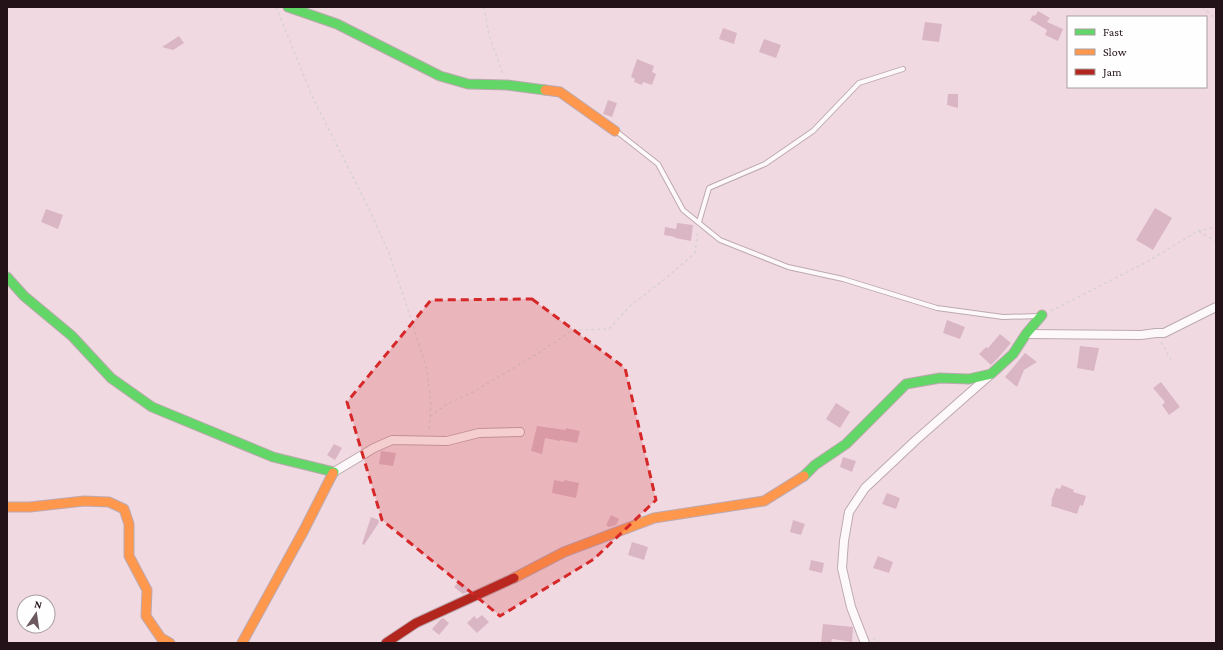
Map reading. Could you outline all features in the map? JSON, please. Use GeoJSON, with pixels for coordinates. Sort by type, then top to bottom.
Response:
{"type":"FeatureCollection","features":[{"type":"Feature","properties":{"kind":"street"},"geometry":{"type":"LineString","coordinates":[[288,7],[337,24],[440,76],[468,84],[507,85],[560,92],[615,131]]}},
{"type":"Feature","properties":{"kind":"street"},"geometry":{"type":"LineString","coordinates":[[7,277],[24,296],[72,336],[111,378],[152,407],[273,457],[334,472]]}},
{"type":"Feature","properties":{"kind":"street"},"geometry":{"type":"LineString","coordinates":[[1026,334],[1141,335],[1164,333],[1216,307]]}},
{"type":"Feature","properties":{"kind":"street"},"geometry":{"type":"LineString","coordinates":[[865,643],[851,607],[842,568],[844,541],[849,512],[865,488],[916,440],[1013,354],[1026,334],[1042,316]]}},
{"type":"Feature","properties":{"kind":"street"},"geometry":{"type":"LineString","coordinates":[[386,643],[416,623],[502,584],[564,552],[654,518],[764,501],[801,478],[815,465],[846,444],[906,384],[940,378],[969,380],[991,374]]}},
{"type":"Feature","properties":{"kind":"street"},"geometry":{"type":"LineString","coordinates":[[242,643],[334,472],[374,448],[392,440],[447,441],[479,433],[520,432]]}},
{"type":"Feature","properties":{"kind":"street"},"geometry":{"type":"LineString","coordinates":[[7,507],[30,507],[84,501],[109,502],[124,509],[129,524],[129,556],[146,590],[146,616],[162,638],[170,643]]}},
{"type":"Feature","properties":{"kind":"lane"},"geometry":{"type":"LineString","coordinates":[[699,222],[709,188],[766,164],[813,131],[859,83],[903,69]]}},
{"type":"Feature","properties":{"kind":"lane"},"geometry":{"type":"LineString","coordinates":[[615,131],[658,164],[683,210],[720,240],[788,267],[843,279],[937,308],[1003,317],[1042,316]]}},
{"type":"Feature","properties":{"kind":"path"},"geometry":{"type":"LineString","coordinates":[[276,7],[312,96],[370,211],[389,253],[427,370],[430,403],[429,441]]}},
{"type":"Feature","properties":{"kind":"path"},"geometry":{"type":"LineString","coordinates":[[484,7],[489,35],[507,85]]}},
{"type":"Feature","properties":{"kind":"path"},"geometry":{"type":"LineString","coordinates":[[1202,7],[1216,19]]}},
{"type":"Feature","properties":{"kind":"path"},"geometry":{"type":"LineString","coordinates":[[430,417],[447,404],[472,392],[537,354],[573,330],[609,329],[631,305],[665,279],[695,253],[699,222]]}},
{"type":"Feature","properties":{"kind":"path"},"geometry":{"type":"LineString","coordinates":[[1042,316],[1145,263],[1198,231],[1216,227]]}},
{"type":"Feature","properties":{"kind":"path"},"geometry":{"type":"LineString","coordinates":[[1198,231],[1216,241]]}},
{"type":"Feature","properties":{"kind":"path"},"geometry":{"type":"LineString","coordinates":[[1156,333],[1171,360]]}},
{"type":"Feature","properties":{"kind":"highlighted area"},"geometry":{"type":"Polygon","coordinates":[[[532,299],[625,368],[656,500],[594,559],[500,616],[382,520],[347,402],[431,300],[532,299]]]}},
{"type":"Feature","properties":{"kind":"building"},"geometry":{"type":"Polygon","coordinates":[[[1038,11],[1050,18],[1047,22],[1063,29],[1058,41],[1045,35],[1047,30],[1030,20],[1038,11]]]}},
{"type":"Feature","properties":{"kind":"building"},"geometry":{"type":"Polygon","coordinates":[[[925,22],[942,24],[939,42],[922,40],[925,22]]]}},
{"type":"Feature","properties":{"kind":"building"},"geometry":{"type":"Polygon","coordinates":[[[723,28],[737,33],[734,44],[719,39],[723,28]]]}},
{"type":"Feature","properties":{"kind":"building"},"geometry":{"type":"Polygon","coordinates":[[[179,36],[184,43],[173,50],[162,47],[179,36]]]}},
{"type":"Feature","properties":{"kind":"building"},"geometry":{"type":"Polygon","coordinates":[[[764,39],[781,45],[776,58],[759,52],[764,39]]]}},
{"type":"Feature","properties":{"kind":"building"},"geometry":{"type":"Polygon","coordinates":[[[637,59],[654,66],[652,72],[656,74],[652,85],[643,82],[642,85],[634,82],[635,79],[631,77],[637,59]]]}},
{"type":"Feature","properties":{"kind":"building"},"geometry":{"type":"Polygon","coordinates":[[[948,94],[958,94],[958,108],[947,105],[948,94]]]}},
{"type":"Feature","properties":{"kind":"building"},"geometry":{"type":"Polygon","coordinates":[[[608,100],[617,103],[612,117],[603,114],[608,100]]]}},
{"type":"Feature","properties":{"kind":"building"},"geometry":{"type":"Polygon","coordinates":[[[1155,208],[1172,218],[1153,250],[1136,240],[1155,208]]]}},
{"type":"Feature","properties":{"kind":"building"},"geometry":{"type":"Polygon","coordinates":[[[46,209],[63,215],[58,229],[41,222],[46,209]]]}},
{"type":"Feature","properties":{"kind":"building"},"geometry":{"type":"Polygon","coordinates":[[[677,223],[693,225],[691,241],[664,235],[665,227],[676,229],[677,223]]]}},
{"type":"Feature","properties":{"kind":"building"},"geometry":{"type":"Polygon","coordinates":[[[947,320],[965,327],[960,339],[943,333],[947,320]]]}},
{"type":"Feature","properties":{"kind":"building"},"geometry":{"type":"Polygon","coordinates":[[[1000,334],[1011,343],[991,365],[979,354],[986,347],[988,348],[1000,334]]]}},
{"type":"Feature","properties":{"kind":"building"},"geometry":{"type":"Polygon","coordinates":[[[1080,346],[1099,348],[1094,371],[1077,368],[1080,346]]]}},
{"type":"Feature","properties":{"kind":"building"},"geometry":{"type":"Polygon","coordinates":[[[1025,353],[1037,362],[1024,370],[1017,387],[1005,377],[1025,353]]]}},
{"type":"Feature","properties":{"kind":"building"},"geometry":{"type":"Polygon","coordinates":[[[1161,382],[1180,407],[1169,415],[1162,405],[1165,402],[1153,388],[1161,382]]]}},
{"type":"Feature","properties":{"kind":"building"},"geometry":{"type":"Polygon","coordinates":[[[836,403],[850,412],[840,428],[826,419],[836,403]]]}},
{"type":"Feature","properties":{"kind":"building"},"geometry":{"type":"Polygon","coordinates":[[[537,426],[566,430],[566,428],[580,431],[577,443],[545,438],[542,454],[531,451],[537,426]]]}},
{"type":"Feature","properties":{"kind":"building"},"geometry":{"type":"Polygon","coordinates":[[[334,444],[342,448],[335,460],[327,455],[334,444]]]}},
{"type":"Feature","properties":{"kind":"building"},"geometry":{"type":"Polygon","coordinates":[[[381,451],[396,453],[393,466],[379,464],[381,451]]]}},
{"type":"Feature","properties":{"kind":"building"},"geometry":{"type":"Polygon","coordinates":[[[843,457],[856,461],[852,472],[840,467],[843,457]]]}},
{"type":"Feature","properties":{"kind":"building"},"geometry":{"type":"Polygon","coordinates":[[[554,480],[579,483],[576,498],[552,493],[554,480]]]}},
{"type":"Feature","properties":{"kind":"building"},"geometry":{"type":"Polygon","coordinates":[[[1062,485],[1074,490],[1073,492],[1086,496],[1083,506],[1080,505],[1077,514],[1051,506],[1051,501],[1056,488],[1060,489],[1062,485]]]}},
{"type":"Feature","properties":{"kind":"building"},"geometry":{"type":"Polygon","coordinates":[[[887,493],[900,498],[896,509],[882,504],[887,493]]]}},
{"type":"Feature","properties":{"kind":"building"},"geometry":{"type":"Polygon","coordinates":[[[611,515],[619,519],[616,525],[609,527],[606,525],[611,515]]]}},
{"type":"Feature","properties":{"kind":"building"},"geometry":{"type":"Polygon","coordinates":[[[371,517],[379,520],[378,524],[364,545],[362,544],[371,517]]]}},
{"type":"Feature","properties":{"kind":"building"},"geometry":{"type":"Polygon","coordinates":[[[793,520],[805,524],[801,535],[790,532],[793,520]]]}},
{"type":"Feature","properties":{"kind":"building"},"geometry":{"type":"Polygon","coordinates":[[[632,542],[648,547],[644,560],[628,555],[632,542]]]}},
{"type":"Feature","properties":{"kind":"building"},"geometry":{"type":"Polygon","coordinates":[[[878,556],[893,562],[889,573],[873,568],[878,556]]]}},
{"type":"Feature","properties":{"kind":"building"},"geometry":{"type":"Polygon","coordinates":[[[811,560],[824,563],[822,573],[809,570],[811,560]]]}},
{"type":"Feature","properties":{"kind":"building"},"geometry":{"type":"Polygon","coordinates":[[[459,581],[470,591],[463,594],[454,587],[459,581]]]}},
{"type":"Feature","properties":{"kind":"building"},"geometry":{"type":"Polygon","coordinates":[[[482,615],[489,622],[477,633],[467,623],[474,616],[477,619],[482,615]]]}},
{"type":"Feature","properties":{"kind":"building"},"geometry":{"type":"Polygon","coordinates":[[[443,618],[449,623],[439,635],[432,629],[443,618]]]}},
{"type":"Feature","properties":{"kind":"building"},"geometry":{"type":"Polygon","coordinates":[[[823,624],[853,627],[852,642],[832,639],[831,643],[821,643],[823,624]]]}},
{"type":"Feature","properties":{"kind":"traffic: fast"},"geometry":{"type":"LineString","coordinates":[[288,7],[337,24],[440,76],[468,84],[507,85],[545,90]]}},
{"type":"Feature","properties":{"kind":"traffic: fast"},"geometry":{"type":"LineString","coordinates":[[7,277],[24,296],[72,336],[111,378],[152,407],[273,457],[334,472],[333,473]]}},
{"type":"Feature","properties":{"kind":"traffic: fast"},"geometry":{"type":"LineString","coordinates":[[804,476],[815,465],[846,444],[906,384],[940,378],[969,379],[991,374],[1013,354],[1026,334],[1042,315]]}},
{"type":"Feature","properties":{"kind":"traffic: slow"},"geometry":{"type":"LineString","coordinates":[[545,90],[560,92],[615,131]]}},
{"type":"Feature","properties":{"kind":"traffic: slow"},"geometry":{"type":"LineString","coordinates":[[242,643],[303,532],[333,473]]}},
{"type":"Feature","properties":{"kind":"traffic: slow"},"geometry":{"type":"LineString","coordinates":[[514,578],[564,552],[654,518],[764,501],[804,476]]}},
{"type":"Feature","properties":{"kind":"traffic: slow"},"geometry":{"type":"LineString","coordinates":[[7,507],[30,507],[84,501],[109,502],[124,509],[129,524],[129,556],[147,590],[146,616],[161,638],[170,643]]}},
{"type":"Feature","properties":{"kind":"traffic: jam"},"geometry":{"type":"LineString","coordinates":[[386,643],[416,623],[514,578]]}}]}
